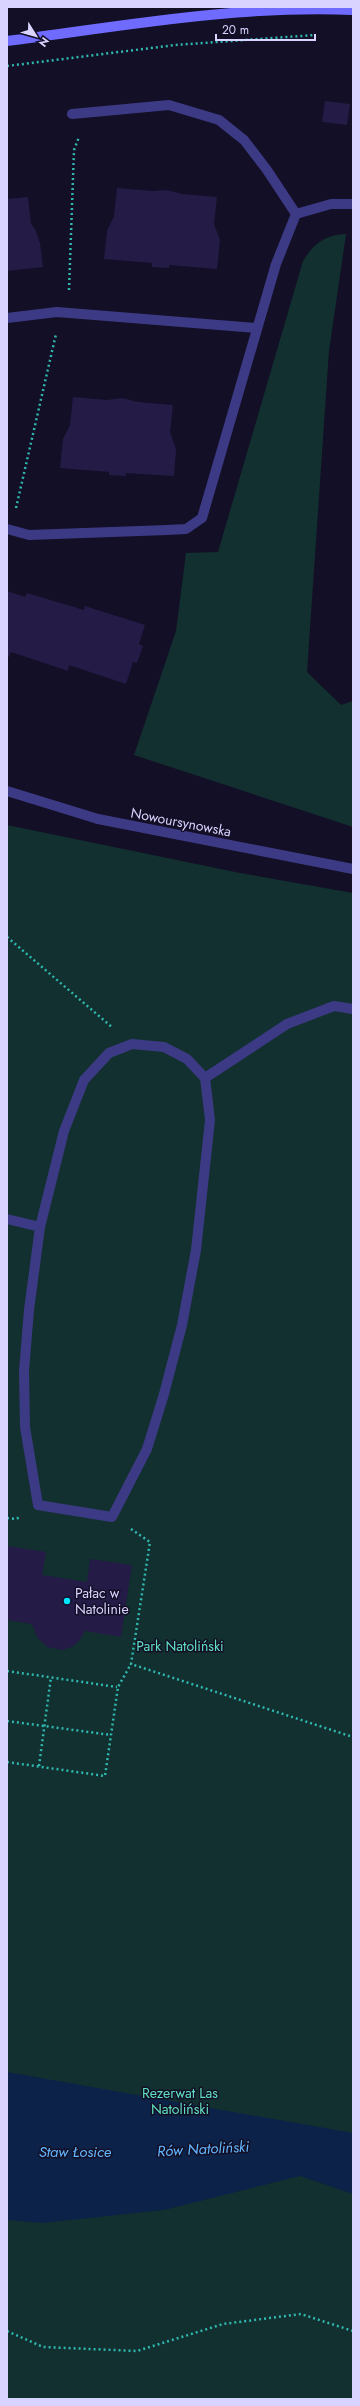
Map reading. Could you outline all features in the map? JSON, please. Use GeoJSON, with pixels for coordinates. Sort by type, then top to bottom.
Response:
{"type":"FeatureCollection","features":[{"type":"Feature","properties":{"kind":"street"},"geometry":{"type":"LineString","coordinates":[[7,41],[251,10],[313,8],[353,10]]}},
{"type":"Feature","properties":{"kind":"street"},"geometry":{"type":"LineString","coordinates":[[72,114],[169,105],[219,120],[244,140],[268,170],[296,214]]}},
{"type":"Feature","properties":{"kind":"street"},"geometry":{"type":"LineString","coordinates":[[296,214],[331,204],[353,204]]}},
{"type":"Feature","properties":{"kind":"street"},"geometry":{"type":"LineString","coordinates":[[9,529],[29,535],[186,529],[202,518],[276,264],[296,214]]}},
{"type":"Feature","properties":{"kind":"street"},"geometry":{"type":"LineString","coordinates":[[7,318],[68,312],[257,328]]}},
{"type":"Feature","properties":{"kind":"street","name":"Nowoursynowska"},"geometry":{"type":"LineString","coordinates":[[7,791],[98,819],[353,870]]}},
{"type":"Feature","properties":{"kind":"street"},"geometry":{"type":"LineString","coordinates":[[205,1078],[286,1024],[334,1006],[353,1009]]}},
{"type":"Feature","properties":{"kind":"street"},"geometry":{"type":"LineString","coordinates":[[132,1044],[164,1047],[187,1059],[205,1078],[210,1120],[206,1170],[196,1250],[182,1325],[164,1394],[147,1449],[112,1517],[38,1505],[25,1427],[24,1371],[29,1310],[40,1227],[64,1131],[84,1080],[109,1052],[132,1044]]}},
{"type":"Feature","properties":{"kind":"street"},"geometry":{"type":"LineString","coordinates":[[7,1219],[40,1227]]}},
{"type":"Feature","properties":{"kind":"path"},"geometry":{"type":"LineString","coordinates":[[7,66],[175,45],[315,35]]}},
{"type":"Feature","properties":{"kind":"path"},"geometry":{"type":"LineString","coordinates":[[68,312],[74,150],[77,138],[82,135]]}},
{"type":"Feature","properties":{"kind":"path"},"geometry":{"type":"LineString","coordinates":[[9,529],[55,341],[57,312]]}},
{"type":"Feature","properties":{"kind":"path"},"geometry":{"type":"LineString","coordinates":[[7,937],[132,1044]]}},
{"type":"Feature","properties":{"kind":"path"},"geometry":{"type":"LineString","coordinates":[[7,1762],[105,1776],[118,1687],[131,1664],[150,1542],[112,1517]]}},
{"type":"Feature","properties":{"kind":"path"},"geometry":{"type":"LineString","coordinates":[[131,1664],[353,1737]]}},
{"type":"Feature","properties":{"kind":"path"},"geometry":{"type":"LineString","coordinates":[[7,1671],[118,1687]]}},
{"type":"Feature","properties":{"kind":"path"},"geometry":{"type":"LineString","coordinates":[[39,1766],[51,1678]]}},
{"type":"Feature","properties":{"kind":"path"},"geometry":{"type":"LineString","coordinates":[[7,1721],[111,1735]]}},
{"type":"Feature","properties":{"kind":"path"},"geometry":{"type":"LineString","coordinates":[[7,2331],[43,2347],[137,2352],[223,2324],[301,2314],[353,2331]]}},
{"type":"Feature","properties":{"kind":"green space"},"geometry":{"type":"Polygon","coordinates":[[[346,234],[329,351],[307,672],[341,705],[353,701],[353,827],[134,755],[176,631],[186,553],[218,552],[303,261],[311,249],[321,241],[332,236],[346,234]]]}},
{"type":"Feature","properties":{"kind":"green space","name":"Park Natoliński"},"geometry":{"type":"Polygon","coordinates":[[[7,825],[240,873],[353,893],[353,2399],[7,2399],[7,825]]]}},
{"type":"Feature","properties":{"kind":"water","name":"Staw Łosice"},"geometry":{"type":"Polygon","coordinates":[[[7,2072],[353,2133],[353,2194],[300,2176],[164,2210],[42,2223],[7,2220],[7,2072]]]}},
{"type":"Feature","properties":{"kind":"building"},"geometry":{"type":"Polygon","coordinates":[[[325,101],[350,104],[347,125],[322,122],[325,101]]]}},
{"type":"Feature","properties":{"kind":"building"},"geometry":{"type":"Polygon","coordinates":[[[117,188],[152,191],[166,190],[182,194],[217,197],[214,224],[220,240],[217,269],[169,265],[169,268],[152,267],[152,263],[104,259],[107,231],[114,216],[117,188]]]}},
{"type":"Feature","properties":{"kind":"building"},"geometry":{"type":"Polygon","coordinates":[[[28,197],[31,224],[35,229],[40,243],[43,267],[7,271],[7,199],[28,197]]]}},
{"type":"Feature","properties":{"kind":"building"},"geometry":{"type":"Polygon","coordinates":[[[73,397],[107,400],[122,398],[138,402],[173,405],[170,432],[176,449],[174,476],[126,473],[126,476],[109,475],[109,472],[60,468],[63,439],[70,425],[73,397]]]}},
{"type":"Feature","properties":{"kind":"building"},"geometry":{"type":"Polygon","coordinates":[[[7,591],[25,597],[27,593],[84,610],[85,606],[145,625],[139,644],[143,646],[137,663],[133,662],[126,684],[69,665],[68,671],[11,652],[9,657],[7,656],[7,591]]]}},
{"type":"Feature","properties":{"kind":"building","name":"Pałac w Natolinie"},"geometry":{"type":"Polygon","coordinates":[[[7,1546],[46,1552],[42,1575],[87,1582],[90,1559],[132,1565],[121,1637],[85,1631],[80,1640],[72,1647],[62,1650],[47,1647],[37,1637],[32,1624],[7,1620],[7,1546]]]}},
{"type":"Feature","properties":{"kind":"place","name":"Pałac w Natolinie"},"geometry":{"type":"Point","coordinates":[67,1601]}},
{"type":"Feature","properties":{"kind":"park label","name":"Rezerwat Las Natoliński"},"geometry":{"type":"Point","coordinates":[180,2102]}},
{"type":"Feature","properties":{"kind":"water label","name":"Rów Natoliński"},"geometry":{"type":"Point","coordinates":[203,2149]}}]}
